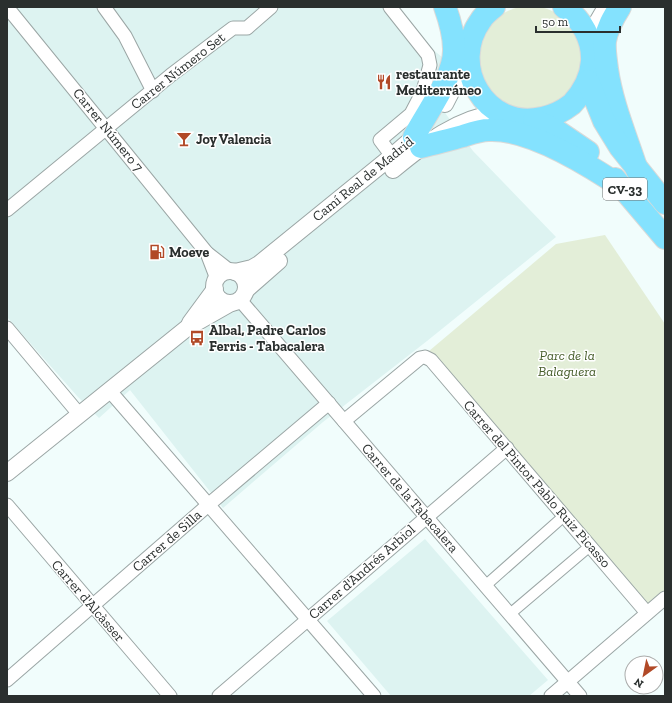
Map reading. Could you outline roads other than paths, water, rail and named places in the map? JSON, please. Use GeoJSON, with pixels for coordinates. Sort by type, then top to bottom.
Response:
{"type":"FeatureCollection","features":[{"type":"Feature","properties":{"kind":"highway"},"geometry":{"type":"LineString","coordinates":[[418,142],[452,66],[454,50],[451,25],[445,7]]}},
{"type":"Feature","properties":{"kind":"highway"},"geometry":{"type":"LineString","coordinates":[[461,7],[472,34]]}},
{"type":"Feature","properties":{"kind":"highway","name":"CV-33"},"geometry":{"type":"LineString","coordinates":[[494,7],[481,18],[472,34],[468,47],[467,61],[472,82],[483,99],[500,112],[516,119],[534,120],[552,116],[567,108],[579,96],[588,80],[592,56],[590,43],[583,26],[571,12],[564,7]]}},
{"type":"Feature","properties":{"kind":"highway"},"geometry":{"type":"LineString","coordinates":[[620,7],[609,28],[605,42],[606,57],[613,100],[637,170]]}},
{"type":"Feature","properties":{"kind":"highway","name":"CV-33"},"geometry":{"type":"LineString","coordinates":[[588,80],[604,121],[620,147],[665,203]]}},
{"type":"Feature","properties":{"kind":"highway","name":"CV-33"},"geometry":{"type":"LineString","coordinates":[[534,120],[557,131],[596,158],[626,190],[665,238]]}},
{"type":"Feature","properties":{"kind":"highway"},"geometry":{"type":"LineString","coordinates":[[418,142],[491,129],[512,132],[534,139],[568,154],[626,190]]}},
{"type":"Feature","properties":{"kind":"street"},"geometry":{"type":"LineString","coordinates":[[104,7],[125,36],[153,91]]}},
{"type":"Feature","properties":{"kind":"street","name":"Carrer Número Set"},"geometry":{"type":"LineString","coordinates":[[7,210],[171,75],[233,28],[247,28],[272,7]]}},
{"type":"Feature","properties":{"kind":"street"},"geometry":{"type":"LineString","coordinates":[[390,7],[428,55],[430,65],[423,91],[411,114],[380,140],[392,156]]}},
{"type":"Feature","properties":{"kind":"street"},"geometry":{"type":"LineString","coordinates":[[590,43],[596,24],[606,7]]}},
{"type":"Feature","properties":{"kind":"street","name":"Carrer Número 7"},"geometry":{"type":"LineString","coordinates":[[11,11],[207,253],[224,278]]}},
{"type":"Feature","properties":{"kind":"street","name":"Camí Real de Madrid"},"geometry":{"type":"LineString","coordinates":[[187,328],[239,297],[267,270],[418,142],[442,108],[467,61]]}},
{"type":"Feature","properties":{"kind":"street","name":"Camí Real de Madrid"},"geometry":{"type":"LineString","coordinates":[[224,278],[259,264],[392,156],[455,125],[475,117],[500,112]]}},
{"type":"Feature","properties":{"kind":"street"},"geometry":{"type":"LineString","coordinates":[[243,277],[246,285],[239,297],[226,302],[218,297],[224,278],[243,277]]}},
{"type":"Feature","properties":{"kind":"street"},"geometry":{"type":"LineString","coordinates":[[7,473],[187,328],[224,278]]}},
{"type":"Feature","properties":{"kind":"street","name":"Carrer de la Tabacalera"},"geometry":{"type":"LineString","coordinates":[[239,297],[580,696]]}},
{"type":"Feature","properties":{"kind":"street"},"geometry":{"type":"LineString","coordinates":[[7,328],[79,414]]}},
{"type":"Feature","properties":{"kind":"street","name":"Carrer del Pintor Pablo Ruiz Picasso"},"geometry":{"type":"LineString","coordinates":[[344,421],[420,358],[425,356],[431,360],[647,613]]}},
{"type":"Feature","properties":{"kind":"street"},"geometry":{"type":"LineString","coordinates":[[109,390],[374,696]]}},
{"type":"Feature","properties":{"kind":"street","name":"Carrer de Silla"},"geometry":{"type":"LineString","coordinates":[[7,680],[209,504],[329,403]]}},
{"type":"Feature","properties":{"kind":"street","name":"Carrer d'Andrés Arbiol"},"geometry":{"type":"LineString","coordinates":[[219,696],[507,448]]}},
{"type":"Feature","properties":{"kind":"street","name":"Carrer d'Alcàsser"},"geometry":{"type":"LineString","coordinates":[[7,505],[170,696]]}},
{"type":"Feature","properties":{"kind":"street"},"geometry":{"type":"LineString","coordinates":[[485,586],[564,516]]}},
{"type":"Feature","properties":{"kind":"street"},"geometry":{"type":"LineString","coordinates":[[510,614],[590,546]]}},
{"type":"Feature","properties":{"kind":"street"},"geometry":{"type":"LineString","coordinates":[[551,696],[665,598]]}},
{"type":"Feature","properties":{"kind":"place","name":"restaurante Mediterráneo"},"geometry":{"type":"Point","coordinates":[384,82]}},
{"type":"Feature","properties":{"kind":"place","name":"Joy Valencia"},"geometry":{"type":"Point","coordinates":[184,139]}},
{"type":"Feature","properties":{"kind":"place","name":"Moeve"},"geometry":{"type":"Point","coordinates":[157,252]}},
{"type":"Feature","properties":{"kind":"place","name":"Albal, Padre Carlos Ferris - Tabacalera"},"geometry":{"type":"Point","coordinates":[197,338]}},
{"type":"Feature","properties":{"kind":"park label","name":"Parc de la Balaguera"},"geometry":{"type":"Point","coordinates":[567,364]}}]}
